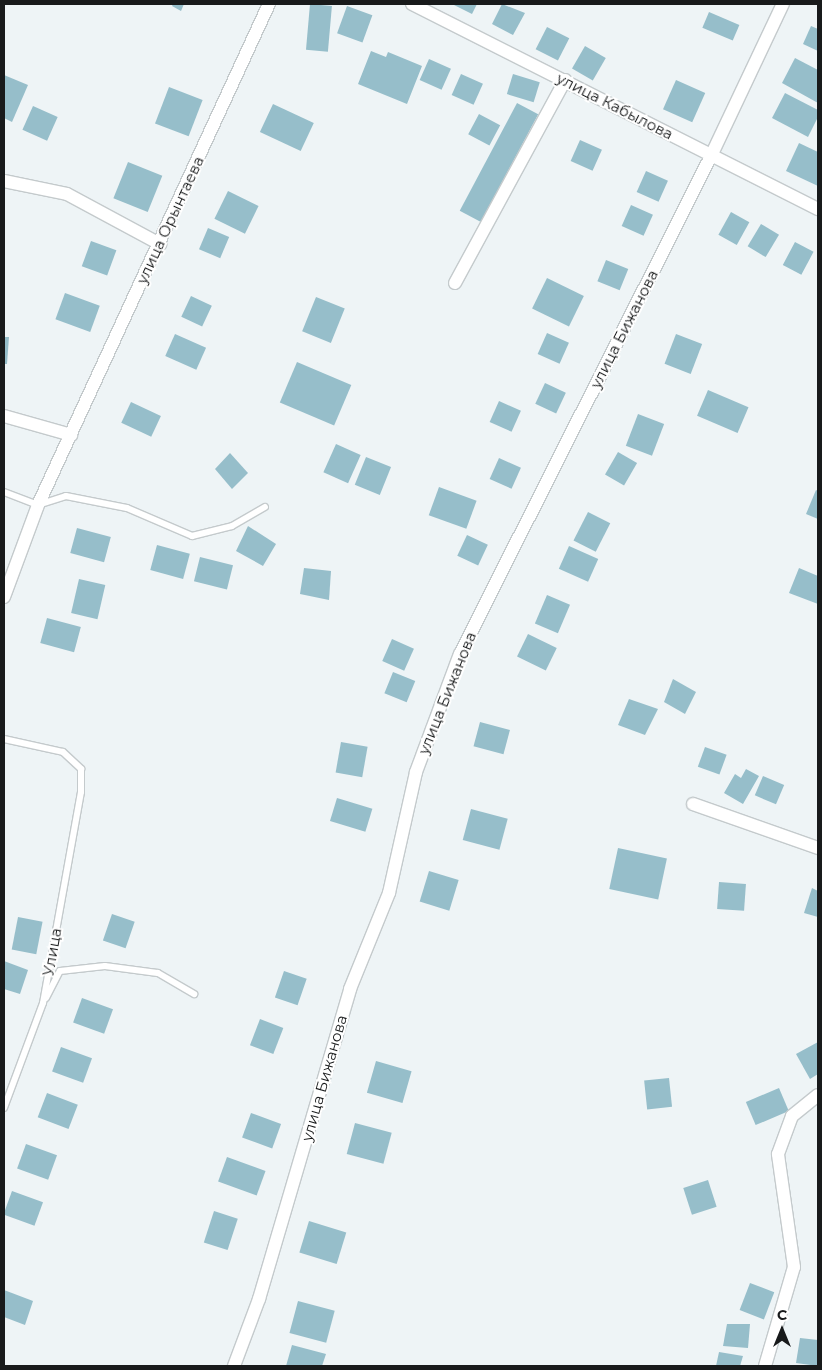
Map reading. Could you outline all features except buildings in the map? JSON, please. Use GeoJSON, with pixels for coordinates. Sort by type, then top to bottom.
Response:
{"type":"FeatureCollection","features":[{"type":"Feature","properties":{"kind":"street","name":"улица Орынтаева"},"geometry":{"type":"LineString","coordinates":[[4,597],[38,505],[160,244],[269,4]]}},
{"type":"Feature","properties":{"kind":"street","name":"улица Кабылова"},"geometry":{"type":"LineString","coordinates":[[412,4],[818,209]]}},
{"type":"Feature","properties":{"kind":"street","name":"улица Бижанова"},"geometry":{"type":"LineString","coordinates":[[234,1366],[259,1299],[350,989],[390,893],[416,772],[460,654],[711,156],[783,4]]}},
{"type":"Feature","properties":{"kind":"street"},"geometry":{"type":"LineString","coordinates":[[455,284],[565,80]]}},
{"type":"Feature","properties":{"kind":"street"},"geometry":{"type":"LineString","coordinates":[[4,181],[67,194],[160,244]]}},
{"type":"Feature","properties":{"kind":"street"},"geometry":{"type":"LineString","coordinates":[[4,416],[71,435]]}},
{"type":"Feature","properties":{"kind":"street"},"geometry":{"type":"LineString","coordinates":[[693,804],[818,848]]}},
{"type":"Feature","properties":{"kind":"street"},"geometry":{"type":"LineString","coordinates":[[765,1366],[794,1267],[778,1154],[792,1116],[818,1095]]}},
{"type":"Feature","properties":{"kind":"lane"},"geometry":{"type":"LineString","coordinates":[[4,492],[38,505],[66,496],[118,506],[192,536],[232,526],[265,508]]}},
{"type":"Feature","properties":{"kind":"lane","name":"Улица"},"geometry":{"type":"LineString","coordinates":[[4,739],[40,744],[63,752],[81,769],[81,792],[43,1003],[4,1108]]}},
{"type":"Feature","properties":{"kind":"lane"},"geometry":{"type":"LineString","coordinates":[[43,1003],[60,971],[105,966],[158,973],[194,994]]}}]}
